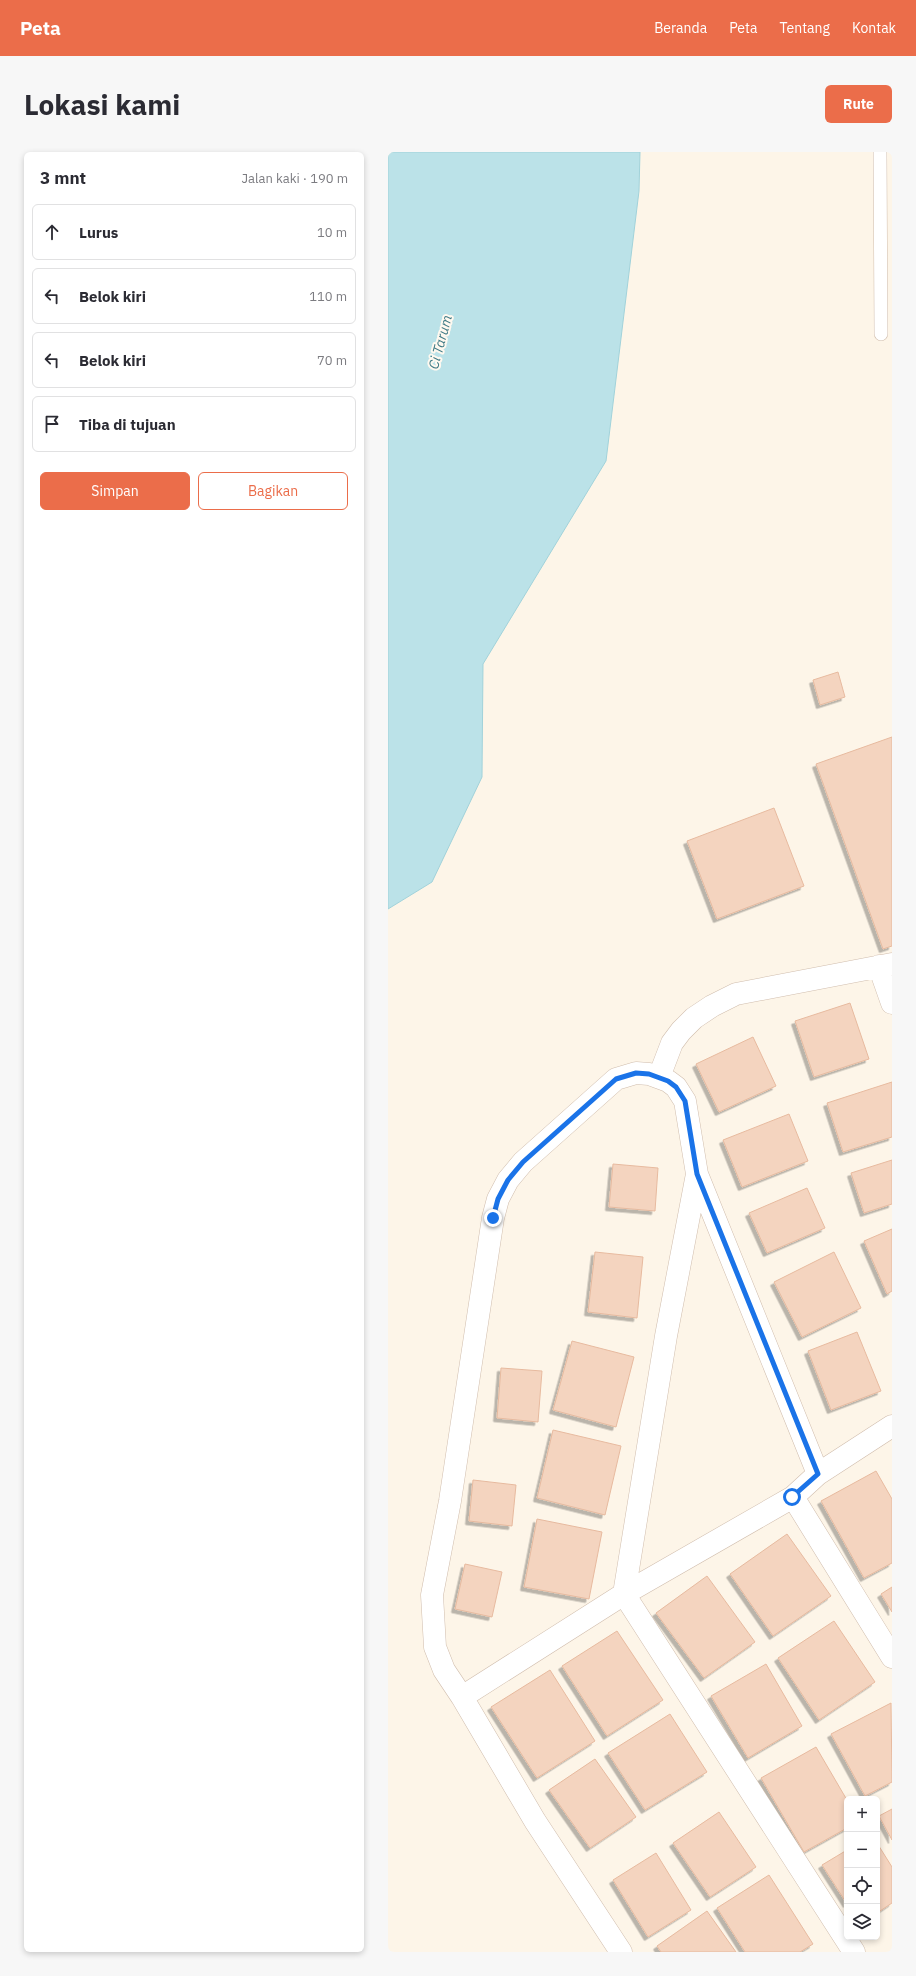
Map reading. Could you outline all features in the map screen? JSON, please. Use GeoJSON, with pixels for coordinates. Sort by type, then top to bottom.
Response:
{"type":"FeatureCollection","features":[{"type":"Feature","properties":{"kind":"street"},"geometry":{"type":"LineString","coordinates":[[659,1077],[672,1043],[681,1031],[694,1018],[712,1006],[736,994],[885,965],[892,1003]]}},
{"type":"Feature","properties":{"kind":"street"},"geometry":{"type":"LineString","coordinates":[[621,1952],[535,1821],[462,1697],[444,1670],[435,1647],[432,1622],[432,1595],[450,1501],[493,1218],[498,1199],[508,1180],[523,1162],[616,1079],[636,1073],[649,1074],[659,1077],[676,1087],[685,1101],[697,1174],[818,1474]]}},
{"type":"Feature","properties":{"kind":"street"},"geometry":{"type":"LineString","coordinates":[[697,1174],[666,1336],[624,1594],[854,1952]]}},
{"type":"Feature","properties":{"kind":"street"},"geometry":{"type":"LineString","coordinates":[[462,1697],[624,1594],[792,1497],[818,1474],[892,1426]]}},
{"type":"Feature","properties":{"kind":"street"},"geometry":{"type":"LineString","coordinates":[[792,1497],[892,1657]]}},
{"type":"Feature","properties":{"kind":"lane"},"geometry":{"type":"LineString","coordinates":[[880,152],[882,334]]}},
{"type":"Feature","properties":{"kind":"water","name":"Ci Tarum"},"geometry":{"type":"Polygon","coordinates":[[[388,152],[640,152],[639,191],[606,461],[483,664],[482,777],[432,882],[388,909],[388,152]]]}},
{"type":"Feature","properties":{"kind":"building"},"geometry":{"type":"Polygon","coordinates":[[[838,672],[845,697],[820,705],[813,680],[838,672]]]}},
{"type":"Feature","properties":{"kind":"building"},"geometry":{"type":"Polygon","coordinates":[[[892,737],[892,946],[883,949],[816,764],[892,737]]]}},
{"type":"Feature","properties":{"kind":"building"},"geometry":{"type":"Polygon","coordinates":[[[774,808],[804,886],[717,919],[687,841],[774,808]]]}},
{"type":"Feature","properties":{"kind":"building"},"geometry":{"type":"Polygon","coordinates":[[[850,1003],[869,1059],[814,1077],[795,1021],[850,1003]]]}},
{"type":"Feature","properties":{"kind":"building"},"geometry":{"type":"Polygon","coordinates":[[[753,1037],[776,1086],[719,1112],[696,1064],[753,1037]]]}},
{"type":"Feature","properties":{"kind":"building"},"geometry":{"type":"Polygon","coordinates":[[[892,1082],[892,1137],[843,1152],[827,1103],[892,1082]]]}},
{"type":"Feature","properties":{"kind":"building"},"geometry":{"type":"Polygon","coordinates":[[[789,1114],[808,1161],[742,1187],[723,1140],[789,1114]]]}},
{"type":"Feature","properties":{"kind":"building"},"geometry":{"type":"Polygon","coordinates":[[[892,1160],[892,1204],[864,1213],[851,1173],[892,1160]]]}},
{"type":"Feature","properties":{"kind":"building"},"geometry":{"type":"Polygon","coordinates":[[[613,1164],[658,1168],[655,1211],[609,1207],[613,1164]]]}},
{"type":"Feature","properties":{"kind":"building"},"geometry":{"type":"Polygon","coordinates":[[[807,1188],[825,1228],[767,1253],[749,1213],[807,1188]]]}},
{"type":"Feature","properties":{"kind":"building"},"geometry":{"type":"Polygon","coordinates":[[[892,1229],[892,1291],[887,1294],[864,1241],[892,1229]]]}},
{"type":"Feature","properties":{"kind":"building"},"geometry":{"type":"Polygon","coordinates":[[[595,1252],[643,1257],[637,1318],[588,1312],[595,1252]]]}},
{"type":"Feature","properties":{"kind":"building"},"geometry":{"type":"Polygon","coordinates":[[[834,1252],[861,1308],[802,1337],[774,1282],[834,1252]]]}},
{"type":"Feature","properties":{"kind":"building"},"geometry":{"type":"Polygon","coordinates":[[[857,1332],[881,1391],[831,1410],[808,1351],[857,1332]]]}},
{"type":"Feature","properties":{"kind":"building"},"geometry":{"type":"Polygon","coordinates":[[[572,1341],[634,1357],[616,1427],[553,1410],[572,1341]]]}},
{"type":"Feature","properties":{"kind":"building"},"geometry":{"type":"Polygon","coordinates":[[[501,1368],[542,1371],[538,1422],[497,1418],[501,1368]]]}},
{"type":"Feature","properties":{"kind":"building"},"geometry":{"type":"Polygon","coordinates":[[[553,1430],[621,1446],[605,1515],[537,1498],[553,1430]]]}},
{"type":"Feature","properties":{"kind":"building"},"geometry":{"type":"Polygon","coordinates":[[[876,1471],[892,1499],[892,1563],[864,1578],[821,1501],[876,1471]]]}},
{"type":"Feature","properties":{"kind":"building"},"geometry":{"type":"Polygon","coordinates":[[[473,1480],[516,1485],[512,1526],[469,1521],[473,1480]]]}},
{"type":"Feature","properties":{"kind":"building"},"geometry":{"type":"Polygon","coordinates":[[[537,1519],[602,1532],[589,1599],[524,1587],[537,1519]]]}},
{"type":"Feature","properties":{"kind":"building"},"geometry":{"type":"Polygon","coordinates":[[[787,1534],[831,1596],[773,1636],[730,1574],[787,1534]]]}},
{"type":"Feature","properties":{"kind":"building"},"geometry":{"type":"Polygon","coordinates":[[[465,1564],[502,1572],[492,1617],[455,1609],[465,1564]]]}},
{"type":"Feature","properties":{"kind":"building"},"geometry":{"type":"Polygon","coordinates":[[[707,1576],[755,1642],[704,1678],[656,1613],[707,1576]]]}},
{"type":"Feature","properties":{"kind":"building"},"geometry":{"type":"Polygon","coordinates":[[[892,1587],[892,1612],[881,1594],[892,1587]]]}},
{"type":"Feature","properties":{"kind":"building"},"geometry":{"type":"Polygon","coordinates":[[[834,1621],[875,1682],[819,1720],[778,1658],[834,1621]]]}},
{"type":"Feature","properties":{"kind":"building"},"geometry":{"type":"Polygon","coordinates":[[[617,1631],[663,1700],[607,1736],[562,1666],[617,1631]]]}},
{"type":"Feature","properties":{"kind":"building"},"geometry":{"type":"Polygon","coordinates":[[[766,1664],[802,1726],[748,1758],[711,1696],[766,1664]]]}},
{"type":"Feature","properties":{"kind":"building"},"geometry":{"type":"Polygon","coordinates":[[[550,1670],[595,1741],[537,1778],[491,1707],[550,1670]]]}},
{"type":"Feature","properties":{"kind":"building"},"geometry":{"type":"Polygon","coordinates":[[[891,1703],[892,1782],[865,1796],[831,1734],[891,1703]]]}},
{"type":"Feature","properties":{"kind":"building"},"geometry":{"type":"Polygon","coordinates":[[[670,1714],[707,1772],[645,1810],[608,1753],[670,1714]]]}},
{"type":"Feature","properties":{"kind":"building"},"geometry":{"type":"Polygon","coordinates":[[[816,1747],[845,1796],[844,1830],[804,1852],[761,1778],[816,1747]]]}},
{"type":"Feature","properties":{"kind":"building"},"geometry":{"type":"Polygon","coordinates":[[[595,1759],[636,1817],[590,1848],[549,1790],[595,1759]]]}},
{"type":"Feature","properties":{"kind":"building"},"geometry":{"type":"Polygon","coordinates":[[[892,1809],[892,1840],[880,1818],[880,1815],[892,1809]]]}},
{"type":"Feature","properties":{"kind":"building"},"geometry":{"type":"Polygon","coordinates":[[[719,1812],[756,1867],[710,1897],[673,1843],[719,1812]]]}},
{"type":"Feature","properties":{"kind":"building"},"geometry":{"type":"Polygon","coordinates":[[[880,1848],[892,1867],[892,1903],[880,1911],[880,1848]]]}},
{"type":"Feature","properties":{"kind":"building"},"geometry":{"type":"Polygon","coordinates":[[[844,1852],[844,1899],[822,1865],[844,1852]]]}},
{"type":"Feature","properties":{"kind":"building"},"geometry":{"type":"Polygon","coordinates":[[[656,1853],[691,1910],[648,1937],[613,1880],[656,1853]]]}},
{"type":"Feature","properties":{"kind":"building"},"geometry":{"type":"Polygon","coordinates":[[[769,1875],[813,1944],[800,1952],[745,1952],[717,1908],[769,1875]]]}},
{"type":"Feature","properties":{"kind":"building"},"geometry":{"type":"Polygon","coordinates":[[[707,1911],[736,1952],[661,1952],[657,1946],[707,1911]]]}},
{"type":"Feature","properties":{"kind":"route"},"geometry":{"type":"LineString","coordinates":[[493,1218],[498,1199],[508,1180],[523,1162],[616,1079],[636,1073],[649,1074],[668,1081],[676,1087],[685,1101],[697,1174],[818,1474],[792,1497]]}}]}
